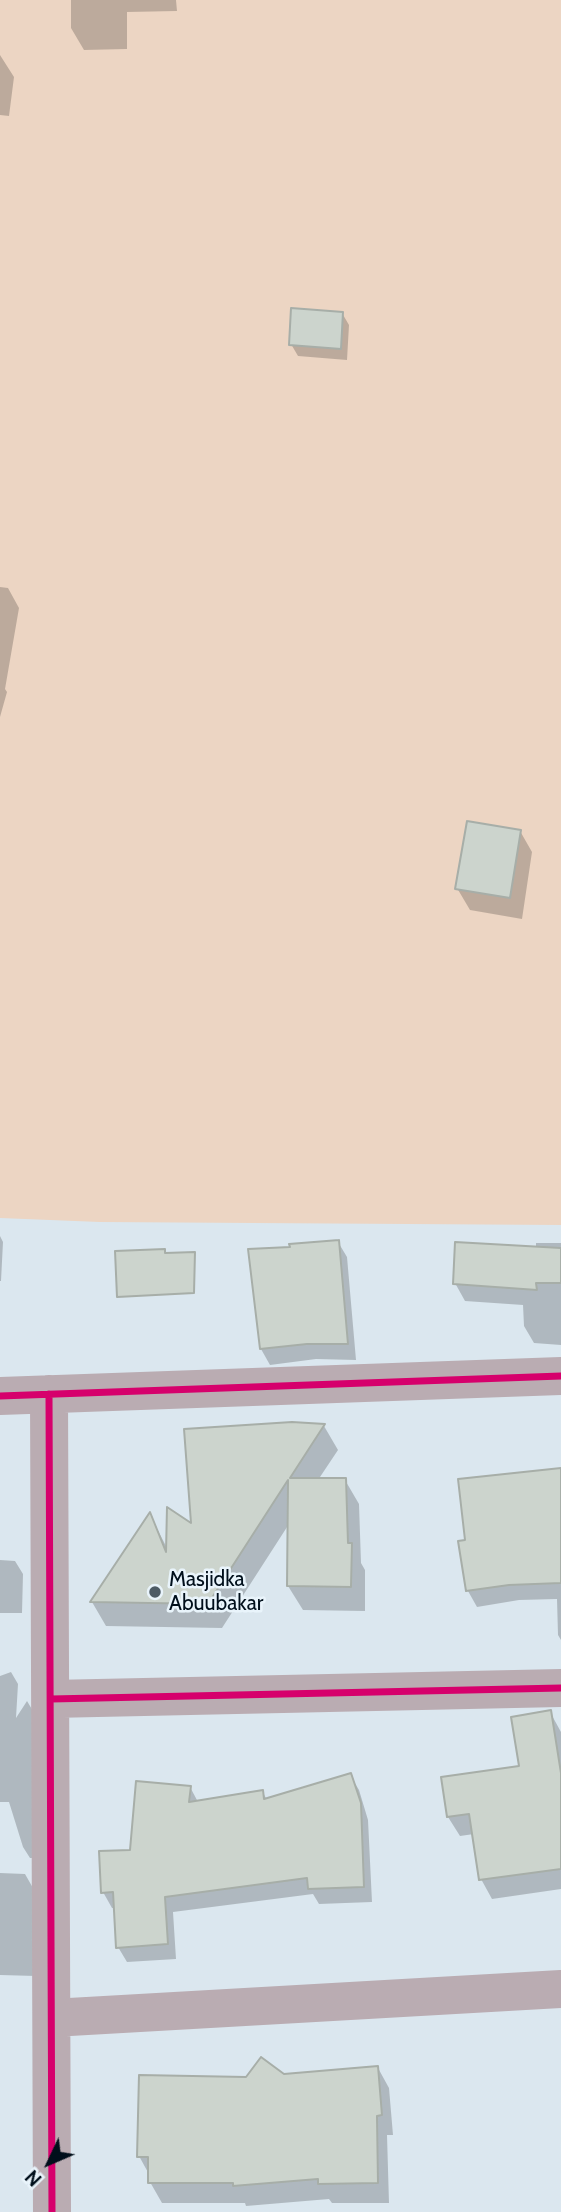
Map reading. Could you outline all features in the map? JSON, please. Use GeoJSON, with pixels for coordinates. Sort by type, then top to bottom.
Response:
{"type":"FeatureCollection","features":[{"type":"Feature","properties":{"kind":"street"},"geometry":{"type":"LineString","coordinates":[[0,1396],[561,1376]]}},
{"type":"Feature","properties":{"kind":"street"},"geometry":{"type":"LineString","coordinates":[[49,1394],[52,2212]]}},
{"type":"Feature","properties":{"kind":"street"},"geometry":{"type":"LineString","coordinates":[[51,1699],[561,1688]]}},
{"type":"Feature","properties":{"kind":"street"},"geometry":{"type":"LineString","coordinates":[[52,2018],[561,1989]]}},
{"type":"Feature","properties":{"kind":"shaded area"},"geometry":{"type":"Polygon","coordinates":[[[0,0],[561,0],[561,1225],[100,1222],[0,1218],[0,0]]]}},
{"type":"Feature","properties":{"kind":"building"},"geometry":{"type":"Polygon","coordinates":[[[291,308],[343,312],[341,349],[289,345],[291,308]]]}},
{"type":"Feature","properties":{"kind":"building"},"geometry":{"type":"Polygon","coordinates":[[[467,821],[521,830],[510,898],[455,889],[467,821]]]}},
{"type":"Feature","properties":{"kind":"building"},"geometry":{"type":"Polygon","coordinates":[[[339,1240],[348,1344],[307,1344],[260,1349],[248,1249],[290,1247],[289,1244],[339,1240]]]}},
{"type":"Feature","properties":{"kind":"building"},"geometry":{"type":"Polygon","coordinates":[[[455,1242],[561,1248],[561,1283],[536,1283],[537,1290],[453,1284],[455,1242]]]}},
{"type":"Feature","properties":{"kind":"building"},"geometry":{"type":"Polygon","coordinates":[[[165,1249],[165,1253],[195,1252],[194,1293],[117,1297],[115,1251],[165,1249]]]}},
{"type":"Feature","properties":{"kind":"building"},"geometry":{"type":"Polygon","coordinates":[[[292,1422],[325,1424],[290,1478],[346,1478],[348,1543],[352,1543],[351,1587],[287,1586],[288,1480],[208,1604],[90,1602],[150,1512],[166,1552],[167,1507],[191,1523],[184,1429],[292,1422]]]}},
{"type":"Feature","properties":{"kind":"building"},"geometry":{"type":"Polygon","coordinates":[[[561,1468],[561,1583],[509,1585],[466,1591],[458,1541],[465,1540],[458,1479],[561,1468]]]}},
{"type":"Feature","properties":{"kind":"building"},"geometry":{"type":"Polygon","coordinates":[[[551,1710],[561,1773],[561,1869],[479,1880],[469,1814],[447,1817],[441,1777],[519,1766],[511,1717],[551,1710]]]}},
{"type":"Feature","properties":{"kind":"building"},"geometry":{"type":"Polygon","coordinates":[[[351,1773],[361,1803],[364,1887],[308,1889],[307,1878],[165,1897],[168,1944],[116,1948],[113,1892],[101,1893],[99,1851],[130,1850],[136,1781],[191,1786],[189,1802],[263,1790],[264,1799],[351,1773]]]}},
{"type":"Feature","properties":{"kind":"building"},"geometry":{"type":"Polygon","coordinates":[[[261,2057],[284,2074],[378,2066],[382,2115],[377,2116],[378,2183],[318,2184],[318,2179],[233,2186],[233,2183],[148,2183],[148,2157],[137,2157],[139,2075],[246,2077],[261,2057]]]}},
{"type":"Feature","properties":{"kind":"cycle path"},"geometry":{"type":"LineString","coordinates":[[0,1396],[561,1376]]}},
{"type":"Feature","properties":{"kind":"cycle path"},"geometry":{"type":"LineString","coordinates":[[49,1394],[52,2212]]}},
{"type":"Feature","properties":{"kind":"cycle path"},"geometry":{"type":"LineString","coordinates":[[51,1699],[561,1688]]}},
{"type":"Feature","properties":{"kind":"place","name":"Masjidka Abuubakar"},"geometry":{"type":"Point","coordinates":[155,1592]}}]}
